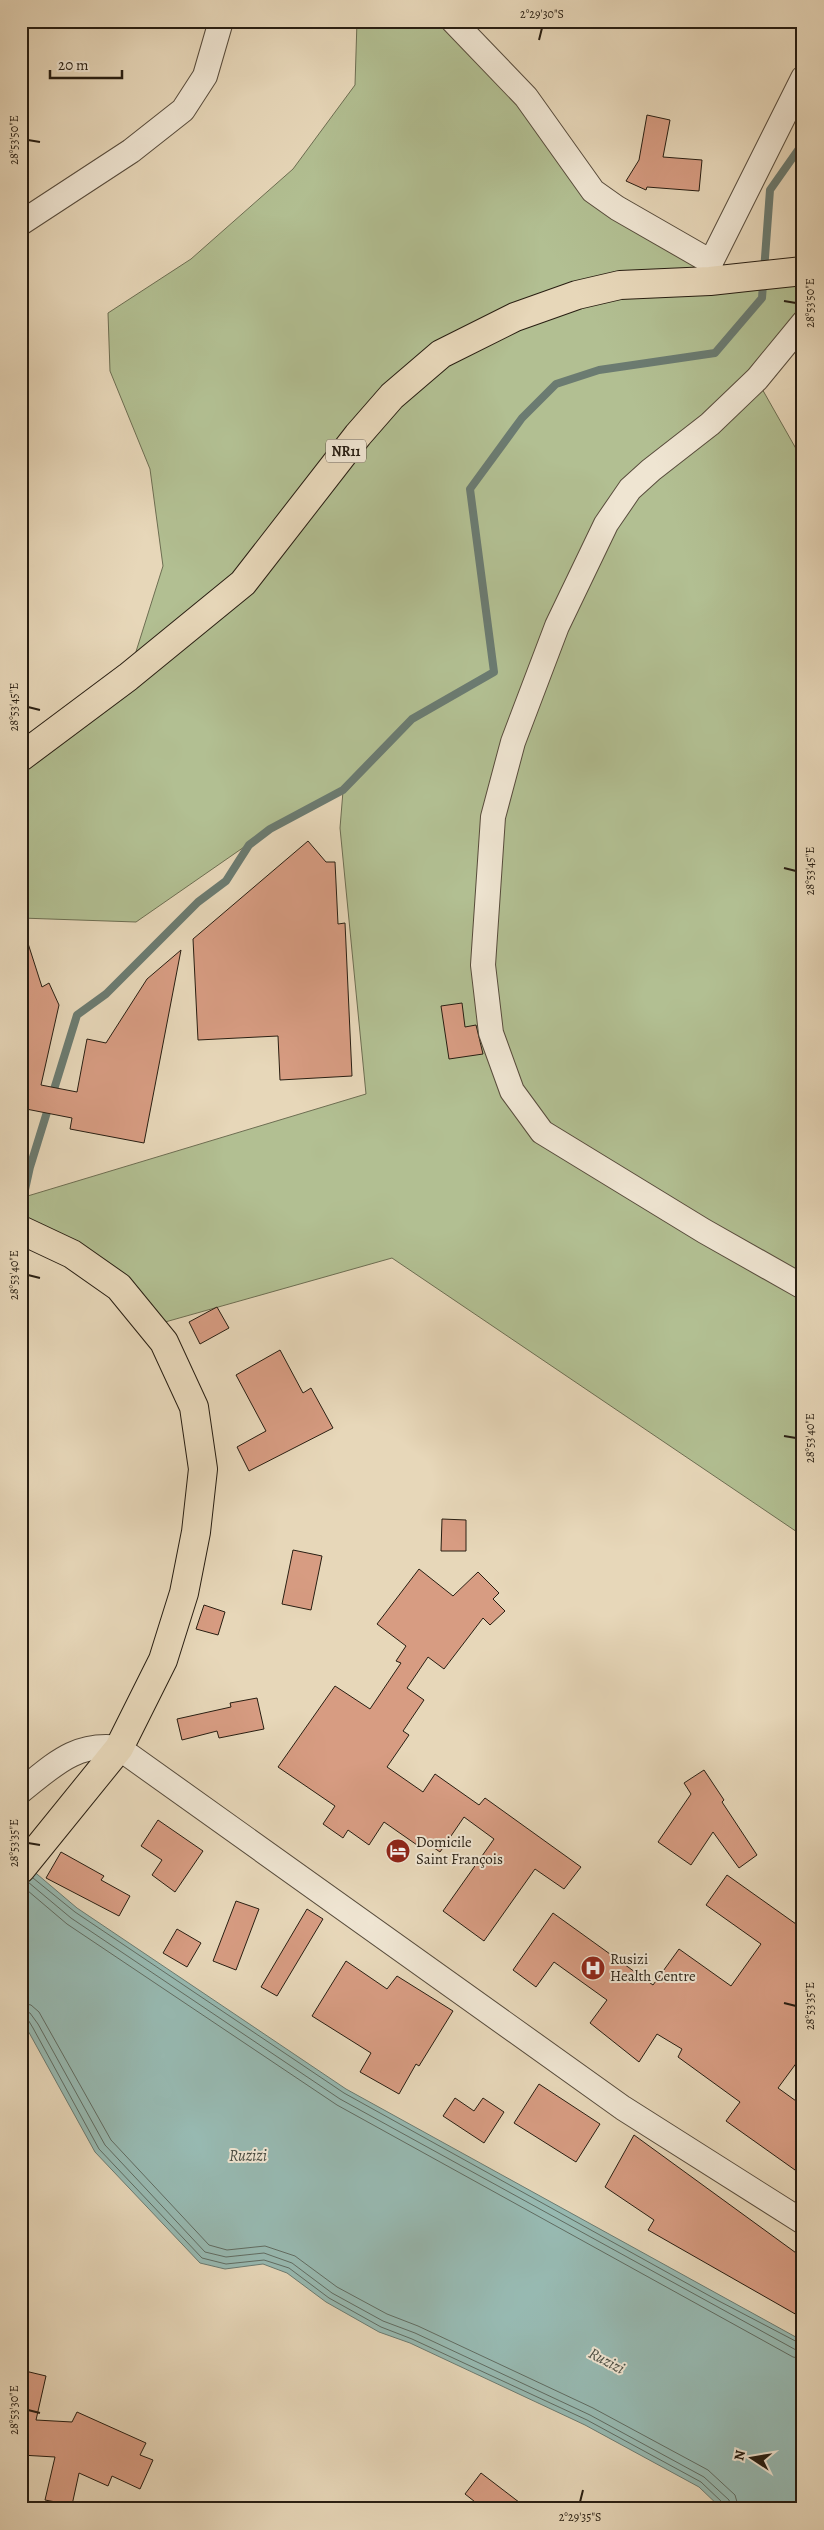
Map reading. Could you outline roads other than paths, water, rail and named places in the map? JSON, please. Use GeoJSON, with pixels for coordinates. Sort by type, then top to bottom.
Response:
{"type":"FeatureCollection","features":[{"type":"Feature","properties":{"kind":"main road","name":"NR11"},"geometry":{"type":"LineString","coordinates":[[21,757],[128,678],[243,583],[358,435],[392,396],[441,354],[515,317],[577,295],[620,285],[710,271],[739,278],[800,272]]}},
{"type":"Feature","properties":{"kind":"main road"},"geometry":{"type":"LineString","coordinates":[[21,1870],[119,1748],[163,1660],[184,1592],[196,1532],[203,1469],[194,1406],[164,1342],[119,1287],[72,1254],[23,1231]]}},
{"type":"Feature","properties":{"kind":"street"},"geometry":{"type":"LineString","coordinates":[[21,223],[131,151],[183,110],[205,76],[220,21]]}},
{"type":"Feature","properties":{"kind":"street"},"geometry":{"type":"LineString","coordinates":[[453,21],[526,97],[594,191],[710,271],[803,78]]}},
{"type":"Feature","properties":{"kind":"street"},"geometry":{"type":"LineString","coordinates":[[803,323],[757,380],[710,424],[644,476],[630,490],[606,524],[557,626],[513,742],[493,817],[482,965],[491,1033],[512,1091],[542,1132],[704,1231],[803,1287]]}},
{"type":"Feature","properties":{"kind":"street"},"geometry":{"type":"LineString","coordinates":[[21,1791],[72,1754],[90,1747],[119,1748],[623,2108],[803,2222]]}},
{"type":"Feature","properties":{"kind":"water","name":"Ruzizi"},"geometry":{"type":"Polygon","coordinates":[[[21,1864],[31,1869],[77,1908],[346,2089],[803,2341],[803,2509],[722,2509],[699,2487],[585,2425],[410,2343],[379,2332],[326,2302],[287,2273],[263,2264],[225,2269],[200,2263],[95,2152],[21,2018],[21,1864]]]}},
{"type":"Feature","properties":{"kind":"waterway"},"geometry":{"type":"LineString","coordinates":[[21,1208],[30,1167],[77,1015],[106,994],[198,902],[226,881],[249,845],[270,829],[343,790],[412,719],[494,672],[470,489],[522,418],[556,384],[599,370],[715,353],[762,298],[770,190],[803,143]]}},
{"type":"Feature","properties":{"kind":"place","name":"Domicile Saint François"},"geometry":{"type":"Point","coordinates":[398,1851]}},
{"type":"Feature","properties":{"kind":"place","name":"Rusizi Health Centre"},"geometry":{"type":"Point","coordinates":[593,1968]}}]}
